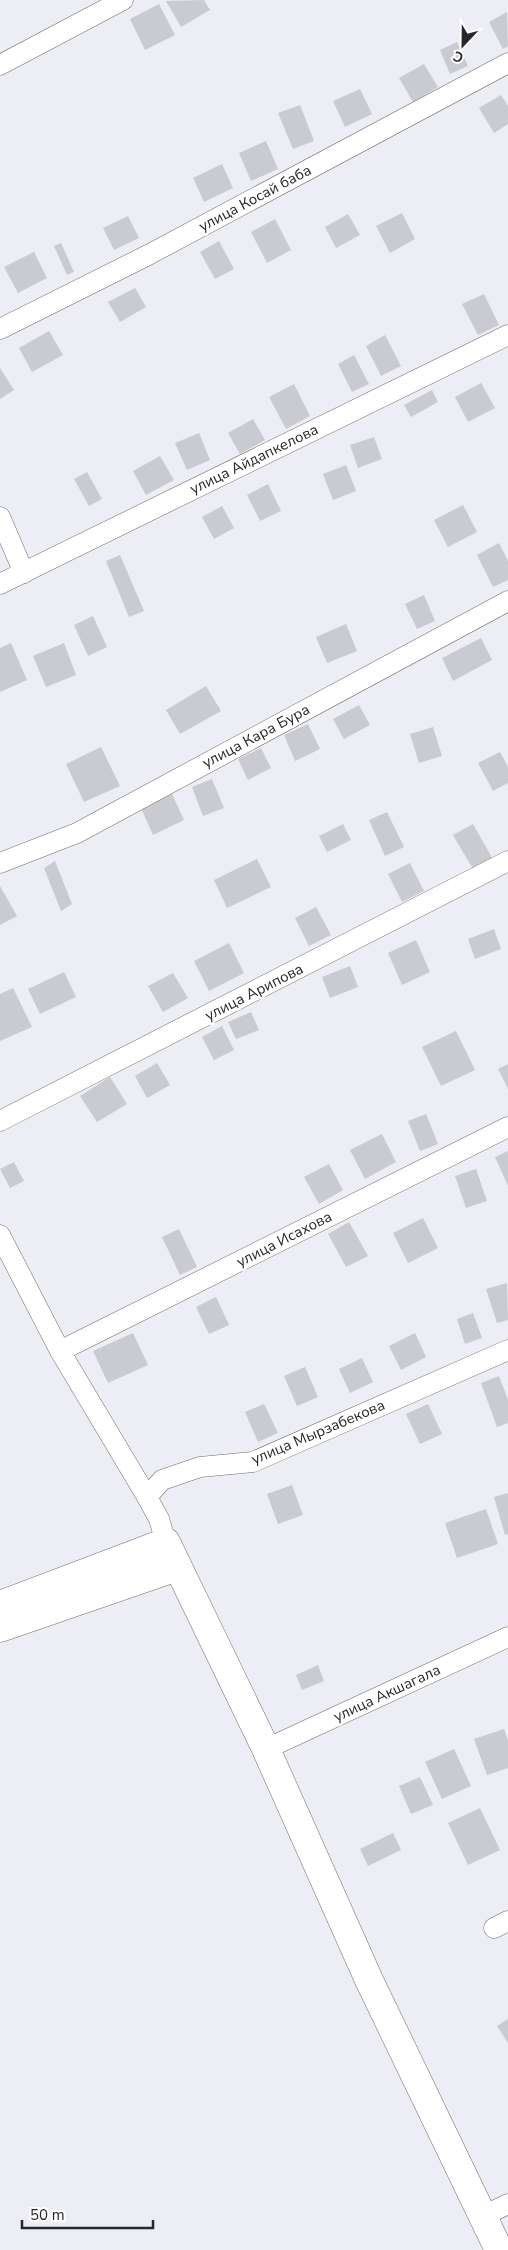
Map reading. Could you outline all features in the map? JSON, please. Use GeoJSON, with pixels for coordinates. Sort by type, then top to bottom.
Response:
{"type":"FeatureCollection","features":[{"type":"Feature","properties":{"kind":"main road"},"geometry":{"type":"LineString","coordinates":[[0,1605],[166,1542],[177,1567],[192,1592],[266,1749],[369,1980],[499,2250]]}},
{"type":"Feature","properties":{"kind":"main road"},"geometry":{"type":"LineString","coordinates":[[0,1628],[177,1567]]}},
{"type":"Feature","properties":{"kind":"street"},"geometry":{"type":"LineString","coordinates":[[0,65],[123,0]]}},
{"type":"Feature","properties":{"kind":"street","name":"улица Косай баба"},"geometry":{"type":"LineString","coordinates":[[0,329],[150,254],[508,63]]}},
{"type":"Feature","properties":{"kind":"street","name":"улица Айдапкелова"},"geometry":{"type":"LineString","coordinates":[[0,584],[508,334]]}},
{"type":"Feature","properties":{"kind":"street"},"geometry":{"type":"LineString","coordinates":[[0,517],[24,573]]}},
{"type":"Feature","properties":{"kind":"street","name":"улица Кара Бура"},"geometry":{"type":"LineString","coordinates":[[0,863],[77,833],[508,601]]}},
{"type":"Feature","properties":{"kind":"street","name":"улица Арипова"},"geometry":{"type":"LineString","coordinates":[[0,1121],[508,861]]}},
{"type":"Feature","properties":{"kind":"street","name":"улица Исахова"},"geometry":{"type":"LineString","coordinates":[[60,1350],[508,1127]]}},
{"type":"Feature","properties":{"kind":"street"},"geometry":{"type":"LineString","coordinates":[[0,1235],[60,1350],[159,1519],[166,1542]]}},
{"type":"Feature","properties":{"kind":"street","name":"улица Мырзабекова"},"geometry":{"type":"LineString","coordinates":[[147,1497],[162,1480],[200,1467],[253,1462],[508,1350]]}},
{"type":"Feature","properties":{"kind":"street","name":"улица Акшагала"},"geometry":{"type":"LineString","coordinates":[[266,1749],[508,1636]]}},
{"type":"Feature","properties":{"kind":"street"},"geometry":{"type":"LineString","coordinates":[[483,2216],[508,2204]]}},
{"type":"Feature","properties":{"kind":"building"},"geometry":{"type":"Polygon","coordinates":[[[204,0],[210,10],[181,27],[166,1],[204,0]]]}},
{"type":"Feature","properties":{"kind":"building"},"geometry":{"type":"Polygon","coordinates":[[[159,4],[175,35],[145,50],[130,19],[159,4]]]}},
{"type":"Feature","properties":{"kind":"building"},"geometry":{"type":"Polygon","coordinates":[[[507,12],[508,46],[503,49],[489,22],[507,12]]]}},
{"type":"Feature","properties":{"kind":"building"},"geometry":{"type":"Polygon","coordinates":[[[457,42],[468,66],[450,74],[440,50],[457,42]]]}},
{"type":"Feature","properties":{"kind":"building"},"geometry":{"type":"Polygon","coordinates":[[[424,64],[438,87],[413,102],[399,78],[424,64]]]}},
{"type":"Feature","properties":{"kind":"building"},"geometry":{"type":"Polygon","coordinates":[[[360,89],[372,114],[345,127],[333,101],[360,89]]]}},
{"type":"Feature","properties":{"kind":"building"},"geometry":{"type":"Polygon","coordinates":[[[501,95],[508,106],[508,124],[494,133],[479,108],[501,95]]]}},
{"type":"Feature","properties":{"kind":"building"},"geometry":{"type":"Polygon","coordinates":[[[300,105],[314,141],[293,149],[278,113],[300,105]]]}},
{"type":"Feature","properties":{"kind":"building"},"geometry":{"type":"Polygon","coordinates":[[[266,141],[278,169],[251,181],[239,153],[266,141]]]}},
{"type":"Feature","properties":{"kind":"building"},"geometry":{"type":"Polygon","coordinates":[[[222,164],[233,188],[204,202],[193,178],[222,164]]]}},
{"type":"Feature","properties":{"kind":"building"},"geometry":{"type":"Polygon","coordinates":[[[402,213],[415,239],[390,253],[376,226],[402,213]]]}},
{"type":"Feature","properties":{"kind":"building"},"geometry":{"type":"Polygon","coordinates":[[[348,214],[360,235],[336,248],[325,227],[348,214]]]}},
{"type":"Feature","properties":{"kind":"building"},"geometry":{"type":"Polygon","coordinates":[[[128,216],[139,238],[114,250],[103,228],[128,216]]]}},
{"type":"Feature","properties":{"kind":"building"},"geometry":{"type":"Polygon","coordinates":[[[275,219],[291,250],[267,263],[251,232],[275,219]]]}},
{"type":"Feature","properties":{"kind":"building"},"geometry":{"type":"Polygon","coordinates":[[[219,241],[234,269],[215,279],[200,252],[219,241]]]}},
{"type":"Feature","properties":{"kind":"building"},"geometry":{"type":"Polygon","coordinates":[[[61,243],[74,272],[67,275],[54,246],[61,243]]]}},
{"type":"Feature","properties":{"kind":"building"},"geometry":{"type":"Polygon","coordinates":[[[34,252],[47,278],[18,293],[4,267],[34,252]]]}},
{"type":"Feature","properties":{"kind":"building"},"geometry":{"type":"Polygon","coordinates":[[[135,288],[146,307],[120,322],[108,302],[135,288]]]}},
{"type":"Feature","properties":{"kind":"building"},"geometry":{"type":"Polygon","coordinates":[[[484,294],[499,325],[478,335],[462,304],[484,294]]]}},
{"type":"Feature","properties":{"kind":"building"},"geometry":{"type":"Polygon","coordinates":[[[49,331],[63,355],[32,372],[19,348],[49,331]]]}},
{"type":"Feature","properties":{"kind":"building"},"geometry":{"type":"Polygon","coordinates":[[[385,335],[401,366],[381,376],[366,346],[385,335]]]}},
{"type":"Feature","properties":{"kind":"building"},"geometry":{"type":"Polygon","coordinates":[[[354,355],[369,384],[352,392],[338,364],[354,355]]]}},
{"type":"Feature","properties":{"kind":"building"},"geometry":{"type":"Polygon","coordinates":[[[0,368],[14,390],[0,399],[0,368]]]}},
{"type":"Feature","properties":{"kind":"building"},"geometry":{"type":"Polygon","coordinates":[[[481,383],[495,408],[468,422],[455,397],[481,383]]]}},
{"type":"Feature","properties":{"kind":"building"},"geometry":{"type":"Polygon","coordinates":[[[294,384],[310,416],[286,429],[269,397],[294,384]]]}},
{"type":"Feature","properties":{"kind":"building"},"geometry":{"type":"Polygon","coordinates":[[[432,390],[438,402],[411,417],[404,405],[432,390]]]}},
{"type":"Feature","properties":{"kind":"building"},"geometry":{"type":"Polygon","coordinates":[[[253,419],[265,440],[240,454],[228,433],[253,419]]]}},
{"type":"Feature","properties":{"kind":"building"},"geometry":{"type":"Polygon","coordinates":[[[199,433],[210,460],[187,470],[175,443],[199,433]]]}},
{"type":"Feature","properties":{"kind":"building"},"geometry":{"type":"Polygon","coordinates":[[[374,437],[382,459],[358,468],[350,445],[374,437]]]}},
{"type":"Feature","properties":{"kind":"building"},"geometry":{"type":"Polygon","coordinates":[[[160,456],[174,480],[146,495],[133,471],[160,456]]]}},
{"type":"Feature","properties":{"kind":"building"},"geometry":{"type":"Polygon","coordinates":[[[346,465],[356,491],[333,500],[323,474],[346,465]]]}},
{"type":"Feature","properties":{"kind":"building"},"geometry":{"type":"Polygon","coordinates":[[[87,472],[102,499],[89,506],[74,479],[87,472]]]}},
{"type":"Feature","properties":{"kind":"building"},"geometry":{"type":"Polygon","coordinates":[[[268,484],[281,511],[260,521],[247,495],[268,484]]]}},
{"type":"Feature","properties":{"kind":"building"},"geometry":{"type":"Polygon","coordinates":[[[463,505],[477,532],[448,547],[434,520],[463,505]]]}},
{"type":"Feature","properties":{"kind":"building"},"geometry":{"type":"Polygon","coordinates":[[[222,506],[234,528],[214,539],[202,517],[222,506]]]}},
{"type":"Feature","properties":{"kind":"building"},"geometry":{"type":"Polygon","coordinates":[[[499,543],[508,561],[508,580],[493,587],[477,555],[499,543]]]}},
{"type":"Feature","properties":{"kind":"building"},"geometry":{"type":"Polygon","coordinates":[[[120,555],[144,611],[129,617],[106,561],[120,555]]]}},
{"type":"Feature","properties":{"kind":"building"},"geometry":{"type":"Polygon","coordinates":[[[424,595],[435,621],[417,629],[405,604],[424,595]]]}},
{"type":"Feature","properties":{"kind":"building"},"geometry":{"type":"Polygon","coordinates":[[[93,616],[107,647],[88,656],[74,625],[93,616]]]}},
{"type":"Feature","properties":{"kind":"building"},"geometry":{"type":"Polygon","coordinates":[[[346,624],[357,651],[327,663],[316,637],[346,624]]]}},
{"type":"Feature","properties":{"kind":"building"},"geometry":{"type":"Polygon","coordinates":[[[481,638],[492,660],[453,681],[442,658],[481,638]]]}},
{"type":"Feature","properties":{"kind":"building"},"geometry":{"type":"Polygon","coordinates":[[[11,643],[27,680],[0,692],[0,648],[11,643]]]}},
{"type":"Feature","properties":{"kind":"building"},"geometry":{"type":"Polygon","coordinates":[[[64,643],[76,675],[46,687],[33,656],[64,643]]]}},
{"type":"Feature","properties":{"kind":"building"},"geometry":{"type":"Polygon","coordinates":[[[206,686],[221,711],[180,734],[166,710],[206,686]]]}},
{"type":"Feature","properties":{"kind":"building"},"geometry":{"type":"Polygon","coordinates":[[[359,705],[370,725],[344,739],[333,719],[359,705]]]}},
{"type":"Feature","properties":{"kind":"building"},"geometry":{"type":"Polygon","coordinates":[[[308,724],[320,749],[295,761],[284,735],[308,724]]]}},
{"type":"Feature","properties":{"kind":"building"},"geometry":{"type":"Polygon","coordinates":[[[433,727],[442,756],[419,763],[410,734],[433,727]]]}},
{"type":"Feature","properties":{"kind":"building"},"geometry":{"type":"Polygon","coordinates":[[[101,747],[120,786],[84,802],[66,764],[101,747]]]}},
{"type":"Feature","properties":{"kind":"building"},"geometry":{"type":"Polygon","coordinates":[[[261,748],[271,768],[248,780],[238,759],[261,748]]]}},
{"type":"Feature","properties":{"kind":"building"},"geometry":{"type":"Polygon","coordinates":[[[500,752],[508,767],[508,783],[493,791],[478,763],[500,752]]]}},
{"type":"Feature","properties":{"kind":"building"},"geometry":{"type":"Polygon","coordinates":[[[212,779],[224,808],[203,816],[192,787],[212,779]]]}},
{"type":"Feature","properties":{"kind":"building"},"geometry":{"type":"Polygon","coordinates":[[[172,794],[184,820],[153,835],[141,808],[172,794]]]}},
{"type":"Feature","properties":{"kind":"building"},"geometry":{"type":"Polygon","coordinates":[[[387,812],[404,847],[385,856],[369,820],[387,812]]]}},
{"type":"Feature","properties":{"kind":"building"},"geometry":{"type":"Polygon","coordinates":[[[343,824],[351,840],[327,852],[319,836],[343,824]]]}},
{"type":"Feature","properties":{"kind":"building"},"geometry":{"type":"Polygon","coordinates":[[[473,824],[495,863],[476,874],[453,835],[473,824]]]}},
{"type":"Feature","properties":{"kind":"building"},"geometry":{"type":"Polygon","coordinates":[[[257,859],[271,887],[227,908],[214,880],[257,859]]]}},
{"type":"Feature","properties":{"kind":"building"},"geometry":{"type":"Polygon","coordinates":[[[55,861],[72,904],[61,911],[44,868],[55,861]]]}},
{"type":"Feature","properties":{"kind":"building"},"geometry":{"type":"Polygon","coordinates":[[[410,863],[424,891],[402,902],[388,874],[410,863]]]}},
{"type":"Feature","properties":{"kind":"building"},"geometry":{"type":"Polygon","coordinates":[[[0,886],[17,916],[0,925],[0,886]]]}},
{"type":"Feature","properties":{"kind":"building"},"geometry":{"type":"Polygon","coordinates":[[[316,907],[331,935],[309,946],[295,918],[316,907]]]}},
{"type":"Feature","properties":{"kind":"building"},"geometry":{"type":"Polygon","coordinates":[[[494,929],[501,949],[475,959],[468,939],[494,929]]]}},
{"type":"Feature","properties":{"kind":"building"},"geometry":{"type":"Polygon","coordinates":[[[416,940],[430,972],[402,985],[388,953],[416,940]]]}},
{"type":"Feature","properties":{"kind":"building"},"geometry":{"type":"Polygon","coordinates":[[[229,943],[244,973],[209,991],[194,961],[229,943]]]}},
{"type":"Feature","properties":{"kind":"building"},"geometry":{"type":"Polygon","coordinates":[[[350,966],[358,987],[330,998],[322,977],[350,966]]]}},
{"type":"Feature","properties":{"kind":"building"},"geometry":{"type":"Polygon","coordinates":[[[64,972],[76,997],[40,1014],[28,989],[64,972]]]}},
{"type":"Feature","properties":{"kind":"building"},"geometry":{"type":"Polygon","coordinates":[[[173,973],[188,998],[163,1012],[148,986],[173,973]]]}},
{"type":"Feature","properties":{"kind":"building"},"geometry":{"type":"Polygon","coordinates":[[[13,988],[32,1027],[0,1041],[0,994],[13,988]]]}},
{"type":"Feature","properties":{"kind":"building"},"geometry":{"type":"Polygon","coordinates":[[[251,1012],[259,1030],[236,1039],[228,1022],[251,1012]]]}},
{"type":"Feature","properties":{"kind":"building"},"geometry":{"type":"Polygon","coordinates":[[[222,1026],[234,1050],[214,1060],[202,1037],[222,1026]]]}},
{"type":"Feature","properties":{"kind":"building"},"geometry":{"type":"Polygon","coordinates":[[[456,1031],[475,1070],[441,1086],[422,1047],[456,1031]]]}},
{"type":"Feature","properties":{"kind":"building"},"geometry":{"type":"Polygon","coordinates":[[[157,1063],[170,1085],[147,1098],[135,1076],[157,1063]]]}},
{"type":"Feature","properties":{"kind":"building"},"geometry":{"type":"Polygon","coordinates":[[[508,1064],[508,1089],[498,1069],[508,1064]]]}},
{"type":"Feature","properties":{"kind":"building"},"geometry":{"type":"Polygon","coordinates":[[[110,1077],[127,1104],[97,1122],[80,1096],[110,1077]]]}},
{"type":"Feature","properties":{"kind":"building"},"geometry":{"type":"Polygon","coordinates":[[[426,1114],[438,1144],[420,1151],[408,1121],[426,1114]]]}},
{"type":"Feature","properties":{"kind":"building"},"geometry":{"type":"Polygon","coordinates":[[[382,1134],[396,1162],[365,1179],[350,1150],[382,1134]]]}},
{"type":"Feature","properties":{"kind":"building"},"geometry":{"type":"Polygon","coordinates":[[[508,1151],[508,1186],[495,1157],[508,1151]]]}},
{"type":"Feature","properties":{"kind":"building"},"geometry":{"type":"Polygon","coordinates":[[[14,1162],[24,1181],[10,1188],[0,1169],[14,1162]]]}},
{"type":"Feature","properties":{"kind":"building"},"geometry":{"type":"Polygon","coordinates":[[[329,1164],[343,1190],[319,1204],[304,1177],[329,1164]]]}},
{"type":"Feature","properties":{"kind":"building"},"geometry":{"type":"Polygon","coordinates":[[[476,1169],[487,1201],[466,1208],[455,1176],[476,1169]]]}},
{"type":"Feature","properties":{"kind":"building"},"geometry":{"type":"Polygon","coordinates":[[[423,1218],[438,1248],[408,1263],[393,1233],[423,1218]]]}},
{"type":"Feature","properties":{"kind":"building"},"geometry":{"type":"Polygon","coordinates":[[[349,1222],[368,1256],[346,1267],[328,1234],[349,1222]]]}},
{"type":"Feature","properties":{"kind":"building"},"geometry":{"type":"Polygon","coordinates":[[[179,1229],[197,1267],[180,1275],[162,1237],[179,1229]]]}},
{"type":"Feature","properties":{"kind":"building"},"geometry":{"type":"Polygon","coordinates":[[[507,1283],[508,1320],[497,1323],[486,1289],[507,1283]]]}},
{"type":"Feature","properties":{"kind":"building"},"geometry":{"type":"Polygon","coordinates":[[[216,1297],[229,1325],[209,1334],[196,1307],[216,1297]]]}},
{"type":"Feature","properties":{"kind":"building"},"geometry":{"type":"Polygon","coordinates":[[[473,1313],[482,1338],[465,1344],[457,1319],[473,1313]]]}},
{"type":"Feature","properties":{"kind":"building"},"geometry":{"type":"Polygon","coordinates":[[[133,1333],[148,1365],[108,1383],[93,1351],[133,1333]]]}},
{"type":"Feature","properties":{"kind":"building"},"geometry":{"type":"Polygon","coordinates":[[[415,1333],[426,1357],[401,1370],[389,1346],[415,1333]]]}},
{"type":"Feature","properties":{"kind":"building"},"geometry":{"type":"Polygon","coordinates":[[[362,1358],[373,1382],[350,1393],[339,1369],[362,1358]]]}},
{"type":"Feature","properties":{"kind":"building"},"geometry":{"type":"Polygon","coordinates":[[[305,1367],[318,1397],[297,1406],[284,1376],[305,1367]]]}},
{"type":"Feature","properties":{"kind":"building"},"geometry":{"type":"Polygon","coordinates":[[[499,1376],[508,1400],[508,1423],[497,1427],[481,1383],[499,1376]]]}},
{"type":"Feature","properties":{"kind":"building"},"geometry":{"type":"Polygon","coordinates":[[[264,1404],[278,1433],[258,1442],[245,1412],[264,1404]]]}},
{"type":"Feature","properties":{"kind":"building"},"geometry":{"type":"Polygon","coordinates":[[[428,1404],[442,1434],[420,1444],[406,1414],[428,1404]]]}},
{"type":"Feature","properties":{"kind":"building"},"geometry":{"type":"Polygon","coordinates":[[[292,1485],[303,1515],[278,1524],[267,1494],[292,1485]]]}},
{"type":"Feature","properties":{"kind":"building"},"geometry":{"type":"Polygon","coordinates":[[[508,1493],[508,1534],[505,1535],[494,1497],[508,1493]]]}},
{"type":"Feature","properties":{"kind":"building"},"geometry":{"type":"Polygon","coordinates":[[[486,1509],[498,1544],[457,1558],[445,1523],[486,1509]]]}},
{"type":"Feature","properties":{"kind":"building"},"geometry":{"type":"Polygon","coordinates":[[[318,1665],[324,1681],[302,1690],[296,1675],[318,1665]]]}},
{"type":"Feature","properties":{"kind":"building"},"geometry":{"type":"Polygon","coordinates":[[[504,1729],[508,1740],[508,1768],[487,1775],[474,1739],[504,1729]]]}},
{"type":"Feature","properties":{"kind":"building"},"geometry":{"type":"Polygon","coordinates":[[[454,1749],[471,1786],[442,1799],[425,1762],[454,1749]]]}},
{"type":"Feature","properties":{"kind":"building"},"geometry":{"type":"Polygon","coordinates":[[[420,1777],[433,1805],[411,1814],[399,1786],[420,1777]]]}},
{"type":"Feature","properties":{"kind":"building"},"geometry":{"type":"Polygon","coordinates":[[[480,1808],[500,1850],[468,1865],[448,1823],[480,1808]]]}},
{"type":"Feature","properties":{"kind":"building"},"geometry":{"type":"Polygon","coordinates":[[[393,1833],[401,1850],[368,1866],[360,1849],[393,1833]]]}},
{"type":"Feature","properties":{"kind":"building"},"geometry":{"type":"Polygon","coordinates":[[[508,2019],[508,2043],[497,2026],[508,2019]]]}}]}
